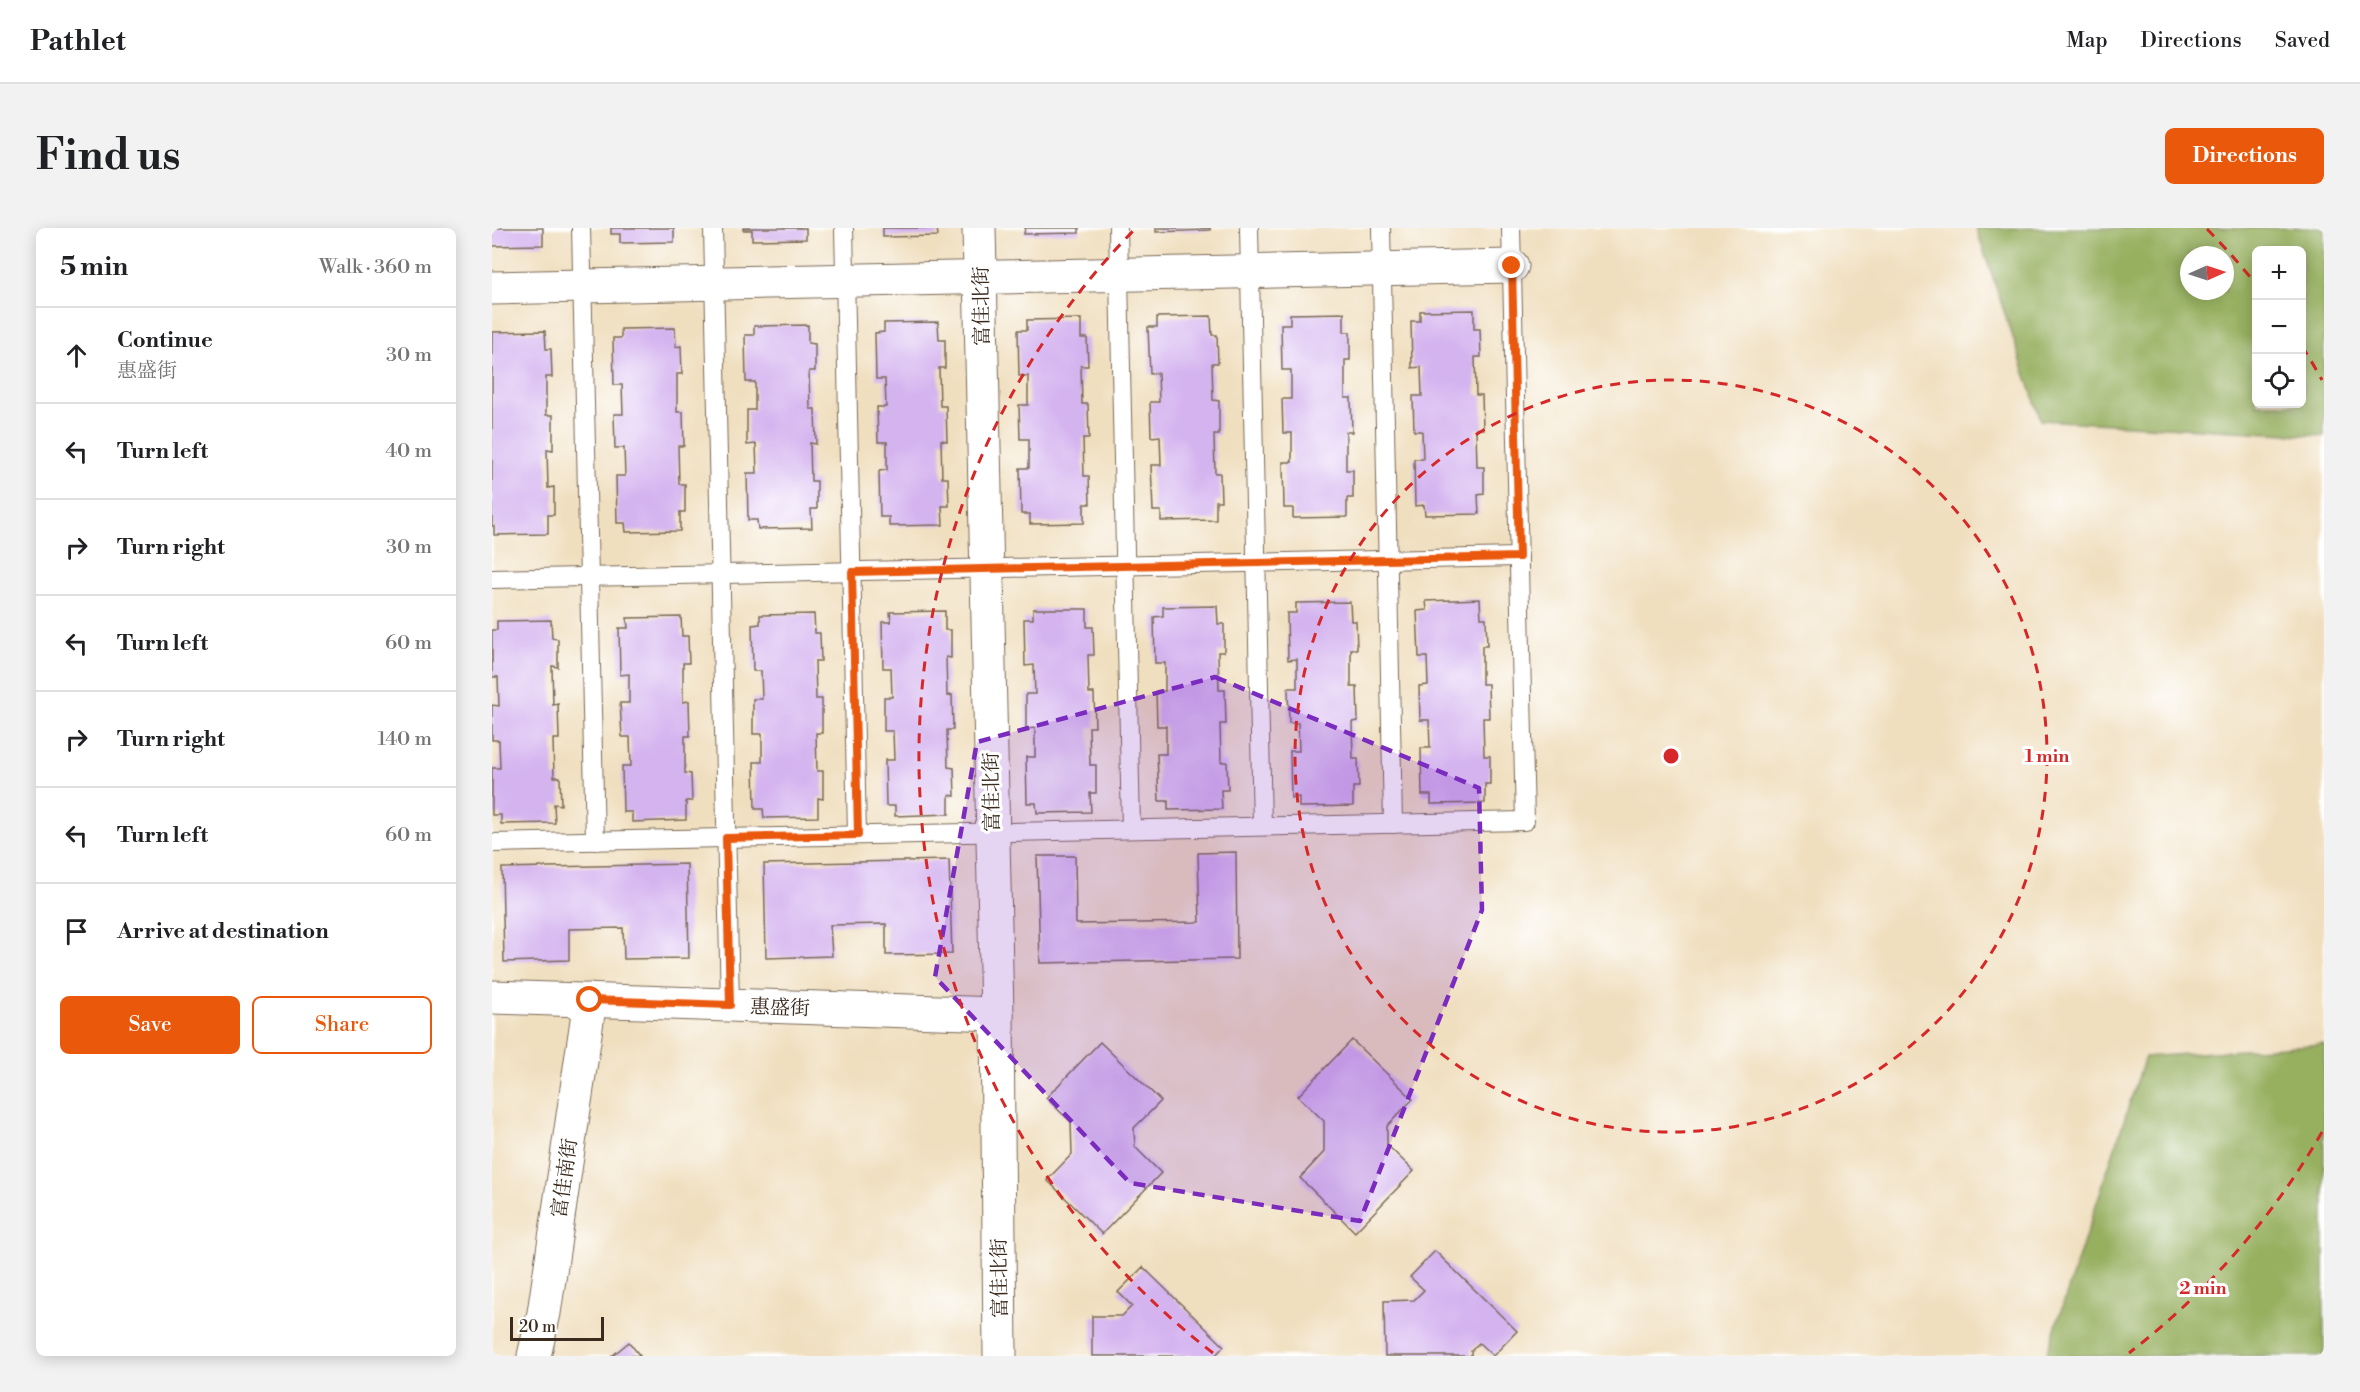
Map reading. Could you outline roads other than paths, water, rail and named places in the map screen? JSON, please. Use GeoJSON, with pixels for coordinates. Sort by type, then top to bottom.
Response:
{"type":"FeatureCollection","features":[{"type":"Feature","properties":{"kind":"street","name":"富佳北街"},"geometry":{"type":"LineString","coordinates":[[979,228],[997,1014],[1000,1356]]}},
{"type":"Feature","properties":{"kind":"street"},"geometry":{"type":"LineString","coordinates":[[492,288],[1512,266]]}},
{"type":"Feature","properties":{"kind":"street","name":"惠盛街"},"geometry":{"type":"LineString","coordinates":[[492,997],[997,1014]]}},
{"type":"Feature","properties":{"kind":"street","name":"富佳南街"},"geometry":{"type":"LineString","coordinates":[[534,1356],[544,1313],[590,1000]]}},
{"type":"Feature","properties":{"kind":"lane"},"geometry":{"type":"LineString","coordinates":[[581,228],[595,841]]}},
{"type":"Feature","properties":{"kind":"lane"},"geometry":{"type":"LineString","coordinates":[[713,228],[730,1005]]}},
{"type":"Feature","properties":{"kind":"lane"},"geometry":{"type":"LineString","coordinates":[[844,228],[858,835]]}},
{"type":"Feature","properties":{"kind":"lane"},"geometry":{"type":"LineString","coordinates":[[1118,228],[1131,829]]}},
{"type":"Feature","properties":{"kind":"lane"},"geometry":{"type":"LineString","coordinates":[[1249,228],[1262,826]]}},
{"type":"Feature","properties":{"kind":"lane"},"geometry":{"type":"LineString","coordinates":[[1381,228],[1394,824]]}},
{"type":"Feature","properties":{"kind":"lane"},"geometry":{"type":"LineString","coordinates":[[492,843],[1525,821],[1511,228]]}},
{"type":"Feature","properties":{"kind":"lane"},"geometry":{"type":"LineString","coordinates":[[492,579],[1519,557]]}}]}
